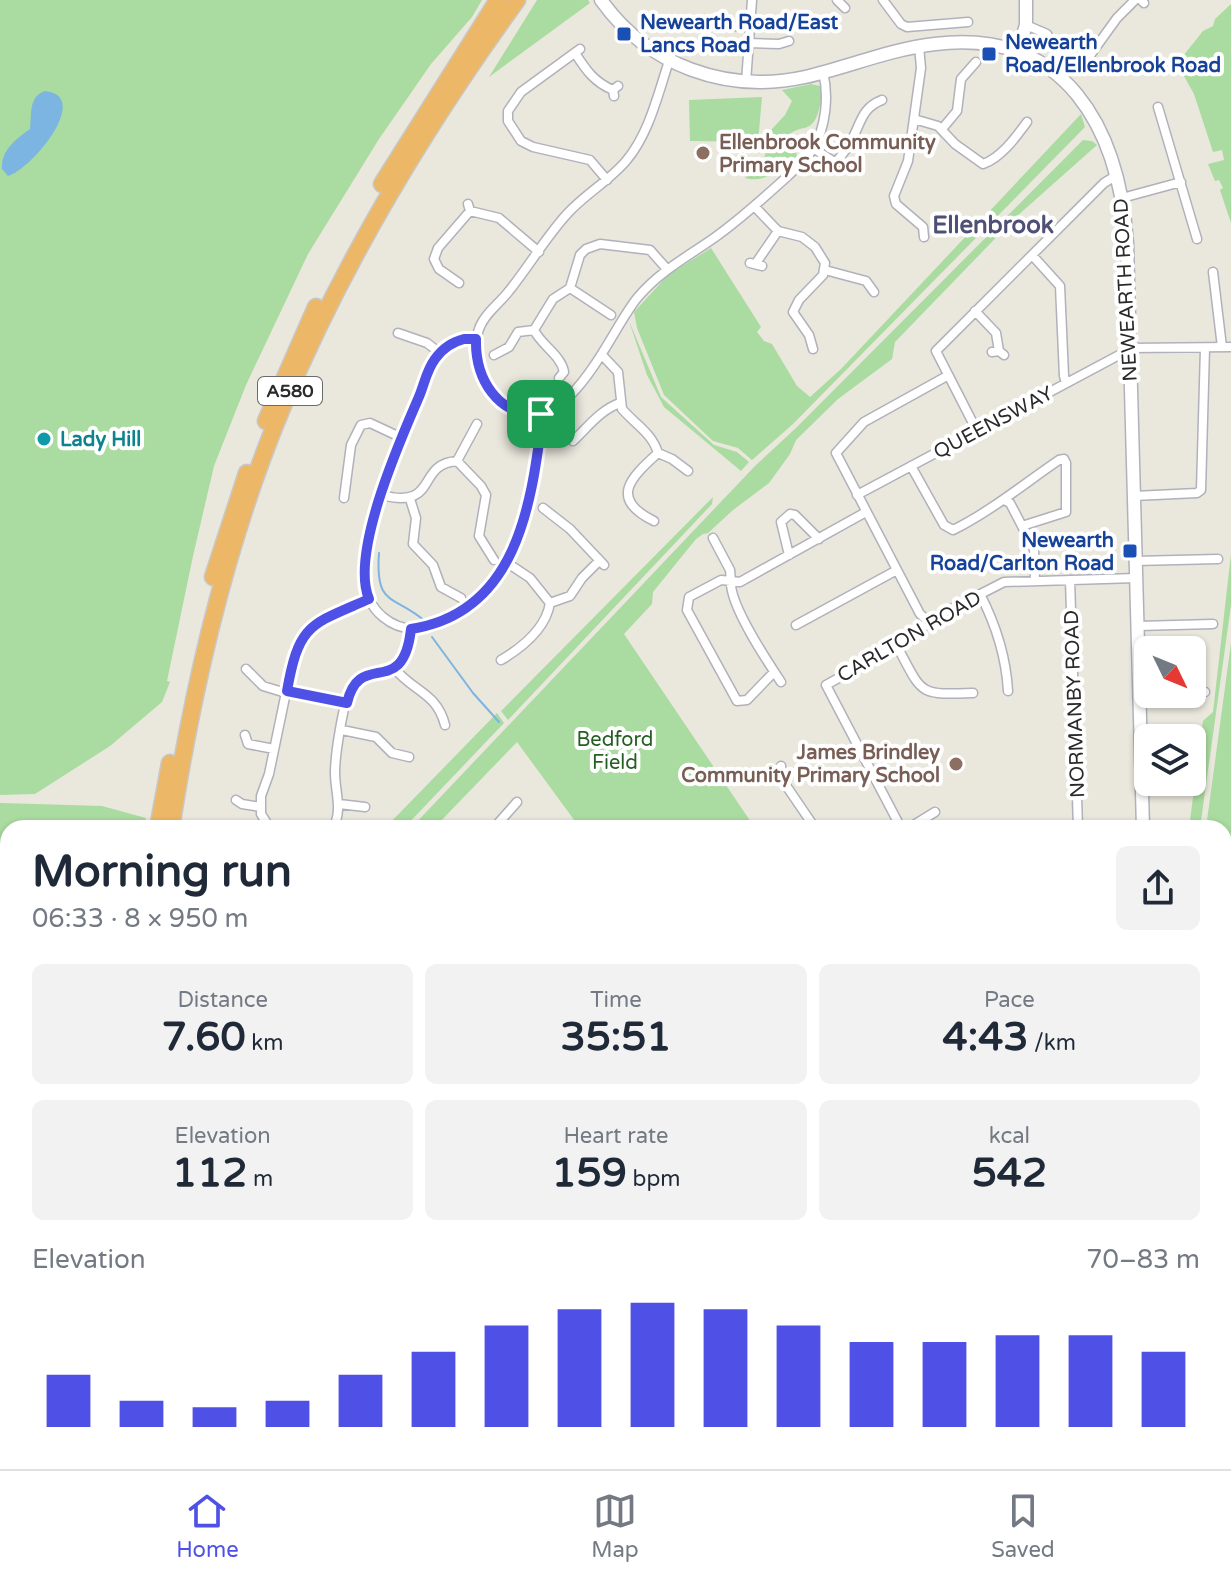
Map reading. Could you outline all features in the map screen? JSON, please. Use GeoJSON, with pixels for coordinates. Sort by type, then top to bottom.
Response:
{"type":"FeatureCollection","features":[{"type":"Feature","properties":{"kind":"highway","name":"A580"},"geometry":{"type":"LineString","coordinates":[[160,820],[197,638],[236,503],[276,394],[365,213],[425,113],[501,0]]}},
{"type":"Feature","properties":{"kind":"highway","name":"A580"},"geometry":{"type":"LineString","coordinates":[[172,820],[193,700],[207,640],[250,496],[282,409],[336,292],[391,189],[517,0]]}},
{"type":"Feature","properties":{"kind":"main road","name":"NEWEARTH ROAD"},"geometry":{"type":"LineString","coordinates":[[601,0],[627,31],[669,61],[706,75],[746,82],[778,82],[919,46],[968,42],[1018,51],[1050,70],[1081,99],[1102,130],[1117,175],[1127,243],[1139,636]]}},
{"type":"Feature","properties":{"kind":"main road"},"geometry":{"type":"LineString","coordinates":[[1018,51],[1026,25],[1026,0]]}},
{"type":"Feature","properties":{"kind":"main road","name":"NEWEARTH ROAD"},"geometry":{"type":"LineString","coordinates":[[1143,820],[1144,708]]}},
{"type":"Feature","properties":{"kind":"street"},"geometry":{"type":"LineString","coordinates":[[746,82],[752,0]]}},
{"type":"Feature","properties":{"kind":"street"},"geometry":{"type":"LineString","coordinates":[[837,0],[845,8]]}},
{"type":"Feature","properties":{"kind":"street"},"geometry":{"type":"LineString","coordinates":[[883,0],[901,24],[907,27],[968,22]]}},
{"type":"Feature","properties":{"kind":"street"},"geometry":{"type":"LineString","coordinates":[[1026,25],[1047,34],[1065,64],[1078,66],[1086,61],[1117,18],[1140,1]]}},
{"type":"Feature","properties":{"kind":"street"},"geometry":{"type":"LineString","coordinates":[[675,23],[750,27]]}},
{"type":"Feature","properties":{"kind":"street"},"geometry":{"type":"LineString","coordinates":[[749,43],[779,44],[789,41]]}},
{"type":"Feature","properties":{"kind":"street"},"geometry":{"type":"LineString","coordinates":[[919,46],[921,68],[908,161],[895,191],[895,200],[923,227],[924,237]]}},
{"type":"Feature","properties":{"kind":"street"},"geometry":{"type":"LineString","coordinates":[[607,180],[590,160],[533,147],[521,141],[508,121],[508,111],[521,92],[577,51],[590,75],[599,84],[615,90]]}},
{"type":"Feature","properties":{"kind":"street"},"geometry":{"type":"LineString","coordinates":[[669,61],[640,139],[626,161],[567,214],[500,303],[483,319],[476,339],[480,371],[494,395],[513,411],[541,414],[565,399],[602,355],[626,312],[666,268],[755,207],[813,148],[823,120],[827,88],[823,72]]}},
{"type":"Feature","properties":{"kind":"street"},"geometry":{"type":"LineString","coordinates":[[942,129],[957,111],[960,84],[974,64],[981,74]]}},
{"type":"Feature","properties":{"kind":"street"},"geometry":{"type":"LineString","coordinates":[[813,148],[833,166],[852,139],[870,102],[882,100]]}},
{"type":"Feature","properties":{"kind":"street"},"geometry":{"type":"LineString","coordinates":[[1157,112],[1181,182],[1190,230],[1197,239]]}},
{"type":"Feature","properties":{"kind":"street"},"geometry":{"type":"LineString","coordinates":[[914,119],[934,123],[984,169],[1009,145],[1028,120]]}},
{"type":"Feature","properties":{"kind":"street"},"geometry":{"type":"LineString","coordinates":[[977,431],[936,351],[1104,183],[1117,175]]}},
{"type":"Feature","properties":{"kind":"street"},"geometry":{"type":"LineString","coordinates":[[1122,198],[1181,182]]}},
{"type":"Feature","properties":{"kind":"street"},"geometry":{"type":"LineString","coordinates":[[459,283],[451,273],[437,267],[435,254],[469,207],[499,218],[539,252]]}},
{"type":"Feature","properties":{"kind":"street"},"geometry":{"type":"LineString","coordinates":[[755,207],[778,231],[809,241],[823,257],[825,270],[820,280],[799,300],[792,317],[813,346],[825,341]]}},
{"type":"Feature","properties":{"kind":"street"},"geometry":{"type":"LineString","coordinates":[[756,264],[778,231]]}},
{"type":"Feature","properties":{"kind":"street"},"geometry":{"type":"LineString","coordinates":[[534,330],[553,299],[570,288],[580,255],[586,249],[600,244],[650,250],[666,268]]}},
{"type":"Feature","properties":{"kind":"street"},"geometry":{"type":"LineString","coordinates":[[1032,255],[1060,286],[1066,383]]}},
{"type":"Feature","properties":{"kind":"street"},"geometry":{"type":"LineString","coordinates":[[825,270],[866,281],[874,293]]}},
{"type":"Feature","properties":{"kind":"street"},"geometry":{"type":"LineString","coordinates":[[1130,350],[1226,347],[1210,277]]}},
{"type":"Feature","properties":{"kind":"street"},"geometry":{"type":"LineString","coordinates":[[570,288],[607,310]]}},
{"type":"Feature","properties":{"kind":"street"},"geometry":{"type":"LineString","coordinates":[[975,311],[996,333],[998,352]]}},
{"type":"Feature","properties":{"kind":"street"},"geometry":{"type":"LineString","coordinates":[[494,355],[509,347],[518,332],[534,330]]}},
{"type":"Feature","properties":{"kind":"street"},"geometry":{"type":"LineString","coordinates":[[534,330],[543,346],[563,365],[564,372],[559,378]]}},
{"type":"Feature","properties":{"kind":"street"},"geometry":{"type":"LineString","coordinates":[[398,332],[427,343],[440,353]]}},
{"type":"Feature","properties":{"kind":"street"},"geometry":{"type":"LineString","coordinates":[[476,339],[458,340],[440,353],[426,375],[381,495],[365,567],[365,587],[369,599],[384,618],[411,629],[431,626],[464,611],[489,587],[506,562],[528,511],[541,414]]}},
{"type":"Feature","properties":{"kind":"street"},"geometry":{"type":"LineString","coordinates":[[1134,496],[1197,493],[1201,490],[1205,348]]}},
{"type":"Feature","properties":{"kind":"street","name":"QUEENSWAY"},"geometry":{"type":"LineString","coordinates":[[857,495],[1130,350]]}},
{"type":"Feature","properties":{"kind":"street"},"geometry":{"type":"LineString","coordinates":[[602,355],[618,372],[620,403],[626,414],[652,438],[658,453],[672,459],[689,473]]}},
{"type":"Feature","properties":{"kind":"street"},"geometry":{"type":"LineString","coordinates":[[928,621],[920,614],[837,459],[838,450],[864,422],[947,376]]}},
{"type":"Feature","properties":{"kind":"street"},"geometry":{"type":"LineString","coordinates":[[572,443],[599,413],[620,403]]}},
{"type":"Feature","properties":{"kind":"street"},"geometry":{"type":"LineString","coordinates":[[345,500],[351,445],[361,425],[370,423],[402,438]]}},
{"type":"Feature","properties":{"kind":"street"},"geometry":{"type":"LineString","coordinates":[[381,495],[410,499],[421,492],[434,471],[446,463],[457,461],[476,435],[477,424]]}},
{"type":"Feature","properties":{"kind":"street"},"geometry":{"type":"LineString","coordinates":[[648,520],[632,506],[624,490],[632,477],[658,453]]}},
{"type":"Feature","properties":{"kind":"street"},"geometry":{"type":"LineString","coordinates":[[911,466],[944,525],[956,529],[1004,500],[1012,491],[1059,460],[1066,460],[1066,512],[1022,526]]}},
{"type":"Feature","properties":{"kind":"street"},"geometry":{"type":"LineString","coordinates":[[457,461],[484,491],[486,501],[479,536],[490,549],[494,560]]}},
{"type":"Feature","properties":{"kind":"street"},"geometry":{"type":"LineString","coordinates":[[410,499],[416,518],[415,548],[433,565],[441,587],[456,599]]}},
{"type":"Feature","properties":{"kind":"street"},"geometry":{"type":"LineString","coordinates":[[1004,500],[1010,503],[1034,549],[1035,581]]}},
{"type":"Feature","properties":{"kind":"street"},"geometry":{"type":"LineString","coordinates":[[542,508],[574,532],[601,563],[583,576],[570,596],[550,603]]}},
{"type":"Feature","properties":{"kind":"street"},"geometry":{"type":"LineString","coordinates":[[774,672],[747,700],[737,701],[687,610],[686,601],[721,580],[742,581],[866,512]]}},
{"type":"Feature","properties":{"kind":"street"},"geometry":{"type":"LineString","coordinates":[[789,555],[781,522],[790,514],[795,515],[819,539]]}},
{"type":"Feature","properties":{"kind":"street"},"geometry":{"type":"LineString","coordinates":[[713,538],[730,570],[732,593],[757,645],[781,682]]}},
{"type":"Feature","properties":{"kind":"street"},"geometry":{"type":"LineString","coordinates":[[1135,561],[1218,559]]}},
{"type":"Feature","properties":{"kind":"street"},"geometry":{"type":"LineString","coordinates":[[500,660],[539,628],[548,616],[550,603],[530,578],[506,562]]}},
{"type":"Feature","properties":{"kind":"street"},"geometry":{"type":"LineString","coordinates":[[796,625],[897,570]]}},
{"type":"Feature","properties":{"kind":"street","name":"CARLTON ROAD"},"geometry":{"type":"LineString","coordinates":[[897,820],[826,685],[918,634],[928,621],[1004,582],[1136,578]]}},
{"type":"Feature","properties":{"kind":"street","name":"NORMANBY ROAD"},"geometry":{"type":"LineString","coordinates":[[1070,580],[1078,820]]}},
{"type":"Feature","properties":{"kind":"street"},"geometry":{"type":"LineString","coordinates":[[980,594],[996,626],[1007,669],[1008,691]]}},
{"type":"Feature","properties":{"kind":"street"},"geometry":{"type":"LineString","coordinates":[[265,820],[261,814],[261,796],[269,774],[293,657],[304,635],[319,622],[369,599]]}},
{"type":"Feature","properties":{"kind":"street"},"geometry":{"type":"LineString","coordinates":[[1138,626],[1213,624]]}},
{"type":"Feature","properties":{"kind":"street"},"geometry":{"type":"LineString","coordinates":[[336,820],[339,804],[335,764],[351,686],[357,679],[395,669],[407,654],[411,629]]}},
{"type":"Feature","properties":{"kind":"street"},"geometry":{"type":"LineString","coordinates":[[897,646],[917,684],[924,690],[939,695],[968,691]]}},
{"type":"Feature","properties":{"kind":"street"},"geometry":{"type":"LineString","coordinates":[[246,669],[252,679],[267,688],[347,703]]}},
{"type":"Feature","properties":{"kind":"street"},"geometry":{"type":"LineString","coordinates":[[395,669],[409,685],[432,698],[439,706],[444,722],[454,716]]}},
{"type":"Feature","properties":{"kind":"street"},"geometry":{"type":"LineString","coordinates":[[342,730],[376,737],[392,753],[406,757],[401,767]]}},
{"type":"Feature","properties":{"kind":"street"},"geometry":{"type":"LineString","coordinates":[[245,743],[274,749]]}},
{"type":"Feature","properties":{"kind":"street"},"geometry":{"type":"LineString","coordinates":[[779,770],[810,820]]}},
{"type":"Feature","properties":{"kind":"street"},"geometry":{"type":"LineString","coordinates":[[236,813],[239,802],[261,807]]}},
{"type":"Feature","properties":{"kind":"street"},"geometry":{"type":"LineString","coordinates":[[339,804],[362,807],[356,817]]}},
{"type":"Feature","properties":{"kind":"street"},"geometry":{"type":"LineString","coordinates":[[501,820],[512,806]]}},
{"type":"Feature","properties":{"kind":"street"},"geometry":{"type":"LineString","coordinates":[[922,820],[935,812]]}},
{"type":"Feature","properties":{"kind":"green space"},"geometry":{"type":"Polygon","coordinates":[[[0,0],[482,0],[472,17],[431,64],[379,139],[308,254],[246,385],[214,466],[167,681],[170,682],[162,702],[110,746],[35,794],[0,795],[0,0]]]}},
{"type":"Feature","properties":{"kind":"green space"},"geometry":{"type":"Polygon","coordinates":[[[537,0],[588,0],[590,3],[489,77],[537,0]]]}},
{"type":"Feature","properties":{"kind":"green space"},"geometry":{"type":"Polygon","coordinates":[[[1231,4],[1231,223],[1220,190],[1223,188],[1219,180],[1215,181],[1208,164],[1224,160],[1222,150],[1213,152],[1194,94],[1180,69],[1173,76],[1171,71],[1203,31],[1213,26],[1215,19],[1231,4]]]}},
{"type":"Feature","properties":{"kind":"green space"},"geometry":{"type":"Polygon","coordinates":[[[811,84],[820,86],[822,91],[814,122],[785,139],[798,156],[774,174],[759,179],[745,178],[764,159],[772,129],[785,115],[792,101],[782,90],[811,84]]]}},
{"type":"Feature","properties":{"kind":"green space"},"geometry":{"type":"Polygon","coordinates":[[[762,97],[758,142],[690,141],[689,100],[762,97]]]}},
{"type":"Feature","properties":{"kind":"green space"},"geometry":{"type":"Polygon","coordinates":[[[1081,114],[1085,127],[793,424],[752,460],[738,448],[713,441],[664,395],[637,328],[634,312],[668,275],[711,248],[761,327],[757,332],[764,341],[772,344],[797,386],[810,397],[841,369],[1081,114]]]}},
{"type":"Feature","properties":{"kind":"green space","name":"Bedford Field"},"geometry":{"type":"Polygon","coordinates":[[[1083,140],[1097,145],[1015,218],[895,342],[892,359],[838,399],[796,440],[769,483],[708,533],[696,539],[653,592],[652,604],[624,634],[750,820],[574,820],[517,742],[442,820],[419,820],[755,466],[1083,140]]]}},
{"type":"Feature","properties":{"kind":"green space"},"geometry":{"type":"Polygon","coordinates":[[[629,321],[661,397],[714,445],[737,452],[749,462],[741,471],[664,407],[647,375],[629,321]]]}},
{"type":"Feature","properties":{"kind":"green space"},"geometry":{"type":"Polygon","coordinates":[[[713,497],[712,504],[508,720],[501,711],[713,497]]]}},
{"type":"Feature","properties":{"kind":"green space"},"geometry":{"type":"Polygon","coordinates":[[[1231,554],[1231,605],[1206,785],[1206,724],[1203,721],[1213,712],[1231,554]]]}},
{"type":"Feature","properties":{"kind":"green space"},"geometry":{"type":"Polygon","coordinates":[[[1231,643],[1231,820],[1207,820],[1231,643]]]}},
{"type":"Feature","properties":{"kind":"green space"},"geometry":{"type":"Polygon","coordinates":[[[497,713],[504,723],[412,820],[393,820],[497,713]]]}},
{"type":"Feature","properties":{"kind":"green space"},"geometry":{"type":"Polygon","coordinates":[[[1193,796],[1204,796],[1201,820],[1190,820],[1193,796]]]}},
{"type":"Feature","properties":{"kind":"green space"},"geometry":{"type":"Polygon","coordinates":[[[0,803],[102,806],[146,818],[146,820],[0,820],[0,803]]]}},
{"type":"Feature","properties":{"kind":"water"},"geometry":{"type":"Polygon","coordinates":[[[45,91],[58,96],[63,106],[60,119],[42,148],[18,171],[8,176],[2,169],[4,156],[15,141],[30,129],[33,102],[45,91]]]}},
{"type":"Feature","properties":{"kind":"waterway"},"geometry":{"type":"LineString","coordinates":[[379,553],[380,583],[384,592],[426,622]]}},
{"type":"Feature","properties":{"kind":"waterway"},"geometry":{"type":"LineString","coordinates":[[432,637],[473,693],[499,722]]}},
{"type":"Feature","properties":{"kind":"place","name":"Newearth Road/East Lancs Road"},"geometry":{"type":"Point","coordinates":[624,34]}},
{"type":"Feature","properties":{"kind":"place","name":"Newearth Road/Ellenbrook Road"},"geometry":{"type":"Point","coordinates":[989,54]}},
{"type":"Feature","properties":{"kind":"place","name":"Ellenbrook Community Primary School"},"geometry":{"type":"Point","coordinates":[703,153]}},
{"type":"Feature","properties":{"kind":"place","name":"Lady Hill"},"geometry":{"type":"Point","coordinates":[44,439]}},
{"type":"Feature","properties":{"kind":"place","name":"Newearth Road/Carlton Road"},"geometry":{"type":"Point","coordinates":[1130,551]}},
{"type":"Feature","properties":{"kind":"place","name":"James Brindley Community Primary School"},"geometry":{"type":"Point","coordinates":[956,764]}},
{"type":"Feature","properties":{"kind":"district","name":"Ellenbrook"},"geometry":{"type":"Point","coordinates":[993,225]}},
{"type":"Feature","properties":{"kind":"route"},"geometry":{"type":"LineString","coordinates":[[476,339],[480,371],[494,395],[513,411],[541,414],[528,511],[506,562],[478,599],[453,617],[431,626],[411,629],[409,648],[400,664],[390,671],[357,679],[351,686],[347,703],[287,691],[293,657],[304,635],[319,622],[369,599],[365,587],[365,567],[381,495],[426,375],[440,353],[458,340],[476,339]]}}]}
